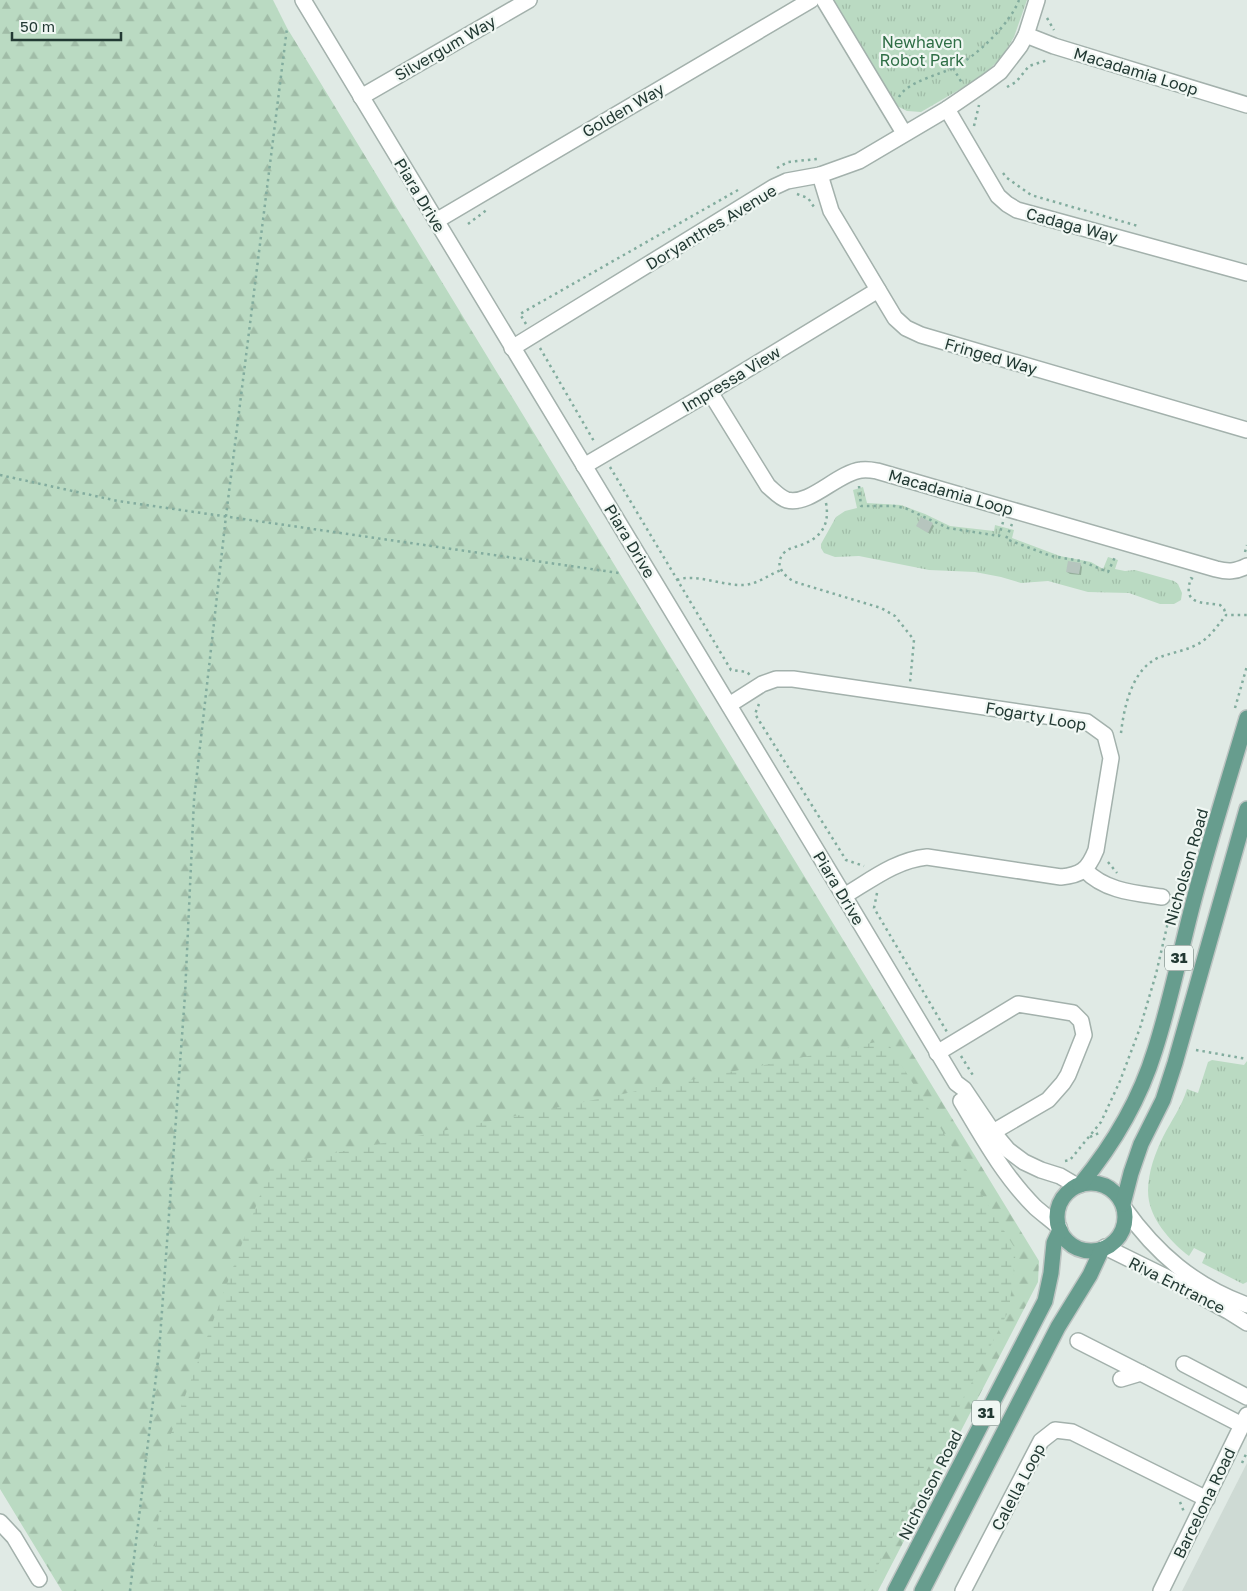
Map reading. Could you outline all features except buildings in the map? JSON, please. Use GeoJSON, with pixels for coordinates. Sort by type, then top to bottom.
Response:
{"type":"FeatureCollection","features":[{"type":"Feature","properties":{"kind":"main road","name":"Nicholson Road"},"geometry":{"type":"LineString","coordinates":[[1079,1185],[1100,1160],[1114,1138],[1134,1101],[1155,1051],[1240,716]]}},
{"type":"Feature","properties":{"kind":"main road","name":"31"},"geometry":{"type":"LineString","coordinates":[[922,1591],[1054,1335],[1104,1248],[1121,1233],[1125,1222],[1123,1206],[1131,1173],[1139,1151],[1163,1100],[1175,1064],[1247,810]]}},
{"type":"Feature","properties":{"kind":"main road"},"geometry":{"type":"LineString","coordinates":[[1079,1185],[1088,1183],[1102,1185],[1115,1192],[1123,1206]]}},
{"type":"Feature","properties":{"kind":"main road","name":"31"},"geometry":{"type":"LineString","coordinates":[[1060,1228],[1057,1216],[1059,1206],[1064,1196],[1079,1185]]}},
{"type":"Feature","properties":{"kind":"main road","name":"Nicholson Road"},"geometry":{"type":"LineString","coordinates":[[895,1591],[1045,1301],[1052,1273],[1054,1243],[1060,1228]]}},
{"type":"Feature","properties":{"kind":"main road"},"geometry":{"type":"LineString","coordinates":[[1060,1228],[1064,1236],[1074,1246],[1088,1250],[1104,1248]]}},
{"type":"Feature","properties":{"kind":"street","name":"Piara Drive"},"geometry":{"type":"LineString","coordinates":[[303,0],[956,1083],[964,1089],[993,1132],[1008,1150],[1024,1162],[1079,1185]]}},
{"type":"Feature","properties":{"kind":"street","name":"Silvergum Way"},"geometry":{"type":"LineString","coordinates":[[361,97],[529,0]]}},
{"type":"Feature","properties":{"kind":"street","name":"Golden Way"},"geometry":{"type":"LineString","coordinates":[[436,221],[811,0]]}},
{"type":"Feature","properties":{"kind":"street"},"geometry":{"type":"LineString","coordinates":[[824,0],[904,133]]}},
{"type":"Feature","properties":{"kind":"street","name":"Doryanthes Avenue"},"geometry":{"type":"LineString","coordinates":[[512,348],[774,187],[788,181],[820,175],[859,161],[946,109],[1000,72],[1012,58],[1026,36],[1036,0]]}},
{"type":"Feature","properties":{"kind":"street","name":"Macadamia Loop"},"geometry":{"type":"LineString","coordinates":[[1026,36],[1247,105]]}},
{"type":"Feature","properties":{"kind":"street","name":"Cadaga Way"},"geometry":{"type":"LineString","coordinates":[[946,109],[998,196],[1006,204],[1017,210],[1247,273]]}},
{"type":"Feature","properties":{"kind":"street","name":"Fringed Way"},"geometry":{"type":"LineString","coordinates":[[820,175],[831,211],[895,318],[906,328],[921,335],[1247,430]]}},
{"type":"Feature","properties":{"kind":"street","name":"Impressa View"},"geometry":{"type":"LineString","coordinates":[[584,466],[878,290]]}},
{"type":"Feature","properties":{"kind":"street","name":"Macadamia Loop"},"geometry":{"type":"LineString","coordinates":[[710,392],[768,486],[782,498],[788,500],[797,501],[852,472],[861,470],[877,471],[1216,569],[1228,572],[1237,571],[1247,566]]}},
{"type":"Feature","properties":{"kind":"street","name":"Fogarty Loop"},"geometry":{"type":"LineString","coordinates":[[729,704],[776,679],[793,679],[1087,722],[1105,735],[1110,758],[1096,850],[1092,861],[1085,870]]}},
{"type":"Feature","properties":{"kind":"street"},"geometry":{"type":"LineString","coordinates":[[844,896],[870,874],[914,858],[927,857],[1060,877],[1073,876],[1085,870],[1106,885],[1122,891],[1170,899]]}},
{"type":"Feature","properties":{"kind":"street"},"geometry":{"type":"LineString","coordinates":[[937,1053],[1018,1004],[1073,1013],[1081,1021],[1084,1035],[1063,1083],[1048,1100],[993,1132]]}},
{"type":"Feature","properties":{"kind":"street","name":"Piara Drive"},"geometry":{"type":"LineString","coordinates":[[956,1083],[957,1094],[995,1158],[1035,1207],[1060,1228]]}},
{"type":"Feature","properties":{"kind":"street","name":"Riva Entrance"},"geometry":{"type":"LineString","coordinates":[[1123,1206],[1147,1238],[1174,1265],[1196,1280],[1234,1300],[1247,1304]]}},
{"type":"Feature","properties":{"kind":"street","name":"Riva Entrance"},"geometry":{"type":"LineString","coordinates":[[1104,1248],[1166,1277],[1247,1323]]}},
{"type":"Feature","properties":{"kind":"street"},"geometry":{"type":"LineString","coordinates":[[1078,1341],[1141,1373],[1245,1420]]}},
{"type":"Feature","properties":{"kind":"street"},"geometry":{"type":"LineString","coordinates":[[1184,1364],[1247,1397]]}},
{"type":"Feature","properties":{"kind":"street"},"geometry":{"type":"LineString","coordinates":[[1121,1379],[1141,1373]]}},
{"type":"Feature","properties":{"kind":"street","name":"Barcelona Road"},"geometry":{"type":"LineString","coordinates":[[1162,1591],[1245,1420]]}},
{"type":"Feature","properties":{"kind":"street","name":"Calella Loop"},"geometry":{"type":"LineString","coordinates":[[963,1591],[1041,1441],[1055,1430],[1072,1432],[1207,1499]]}},
{"type":"Feature","properties":{"kind":"street"},"geometry":{"type":"LineString","coordinates":[[0,1522],[14,1537],[39,1579]]}},
{"type":"Feature","properties":{"kind":"path"},"geometry":{"type":"LineString","coordinates":[[894,101],[902,91],[927,78],[953,68],[976,52],[1014,12],[1019,0]]}},
{"type":"Feature","properties":{"kind":"path"},"geometry":{"type":"LineString","coordinates":[[130,1591],[159,1352],[185,995],[194,800],[226,516],[287,28]]}},
{"type":"Feature","properties":{"kind":"path"},"geometry":{"type":"LineString","coordinates":[[1002,90],[1016,82],[1029,66],[1047,59],[1050,60]]}},
{"type":"Feature","properties":{"kind":"path"},"geometry":{"type":"LineString","coordinates":[[953,68],[964,86]]}},
{"type":"Feature","properties":{"kind":"path"},"geometry":{"type":"LineString","coordinates":[[978,133],[974,125],[980,103]]}},
{"type":"Feature","properties":{"kind":"path"},"geometry":{"type":"LineString","coordinates":[[773,170],[788,162],[818,159]]}},
{"type":"Feature","properties":{"kind":"path"},"geometry":{"type":"LineString","coordinates":[[1002,171],[1007,178],[1031,195],[1144,228]]}},
{"type":"Feature","properties":{"kind":"path"},"geometry":{"type":"LineString","coordinates":[[739,189],[520,314],[731,670],[747,672],[763,695],[755,714],[846,860],[870,874],[877,891],[874,908],[978,1085]]}},
{"type":"Feature","properties":{"kind":"path"},"geometry":{"type":"LineString","coordinates":[[0,475],[118,501],[619,573]]}},
{"type":"Feature","properties":{"kind":"path"},"geometry":{"type":"LineString","coordinates":[[855,487],[864,483]]}},
{"type":"Feature","properties":{"kind":"path"},"geometry":{"type":"LineString","coordinates":[[859,484],[861,506],[905,508],[948,528],[999,536],[1004,522]]}},
{"type":"Feature","properties":{"kind":"path"},"geometry":{"type":"LineString","coordinates":[[820,507],[833,499]]}},
{"type":"Feature","properties":{"kind":"path"},"geometry":{"type":"LineString","coordinates":[[826,503],[828,518],[822,532],[812,542],[787,550],[781,560],[781,570],[785,577],[795,582],[881,608],[895,616],[914,640],[908,696]]}},
{"type":"Feature","properties":{"kind":"path"},"geometry":{"type":"LineString","coordinates":[[994,519],[1012,524],[1006,539],[1051,556],[1081,561],[1108,572],[1116,555]]}},
{"type":"Feature","properties":{"kind":"path"},"geometry":{"type":"LineString","coordinates":[[677,580],[689,578],[744,585],[760,581],[781,570]]}},
{"type":"Feature","properties":{"kind":"path"},"geometry":{"type":"LineString","coordinates":[[1200,580],[1191,578],[1189,595],[1192,600],[1204,604],[1220,605],[1226,615]]}},
{"type":"Feature","properties":{"kind":"path"},"geometry":{"type":"LineString","coordinates":[[1120,742],[1123,713],[1140,672],[1157,658],[1182,650],[1203,640],[1226,615],[1247,615]]}},
{"type":"Feature","properties":{"kind":"path"},"geometry":{"type":"LineString","coordinates":[[1240,716],[1247,666]]}},
{"type":"Feature","properties":{"kind":"path"},"geometry":{"type":"LineString","coordinates":[[1104,857],[1118,875]]}},
{"type":"Feature","properties":{"kind":"path"},"geometry":{"type":"LineString","coordinates":[[1059,1163],[1070,1160],[1102,1122],[1140,1028],[1156,974],[1170,912],[1170,899],[1185,871]]}},
{"type":"Feature","properties":{"kind":"path"},"geometry":{"type":"LineString","coordinates":[[1196,1050],[1247,1059]]}},
{"type":"Feature","properties":{"kind":"path"},"geometry":{"type":"LineString","coordinates":[[1172,1498],[1181,1502],[1183,1511],[1197,1519]]}},
{"type":"Feature","properties":{"kind":"shaded area"},"geometry":{"type":"Polygon","coordinates":[[[1247,1463],[1247,1591],[1182,1591],[1247,1463]]]}},
{"type":"Feature","properties":{"kind":"green space"},"geometry":{"type":"Polygon","coordinates":[[[0,0],[273,0],[287,28],[1039,1261],[1038,1282],[878,1591],[62,1591],[0,1489],[0,0]]]}},
{"type":"Feature","properties":{"kind":"green space","name":"Newhaven Robot Park"},"geometry":{"type":"Polygon","coordinates":[[[832,0],[1027,0],[1014,37],[1002,57],[981,77],[921,112],[907,111],[895,105],[832,0]]]}},
{"type":"Feature","properties":{"kind":"green space"},"geometry":{"type":"Polygon","coordinates":[[[863,487],[867,503],[901,505],[950,526],[994,531],[995,525],[1014,530],[1012,538],[1060,556],[1091,562],[1103,569],[1108,557],[1118,560],[1115,569],[1135,570],[1174,581],[1178,584],[1182,593],[1181,600],[1174,604],[1160,604],[1129,593],[1088,592],[1048,581],[1021,583],[975,572],[929,570],[859,556],[835,557],[824,553],[821,544],[836,517],[845,511],[857,508],[853,490],[863,487]]]}},
{"type":"Feature","properties":{"kind":"green space"},"geometry":{"type":"Polygon","coordinates":[[[886,1040],[1016,1250],[1009,1310],[865,1591],[149,1591],[169,1439],[271,1166],[886,1040]]]}},
{"type":"Feature","properties":{"kind":"green space"},"geometry":{"type":"Polygon","coordinates":[[[1212,1060],[1244,1065],[1247,1061],[1247,1282],[1243,1284],[1202,1263],[1206,1254],[1194,1248],[1189,1256],[1183,1251],[1159,1224],[1149,1201],[1149,1177],[1160,1144],[1187,1089],[1198,1093],[1208,1062],[1212,1060]]]}}]}
